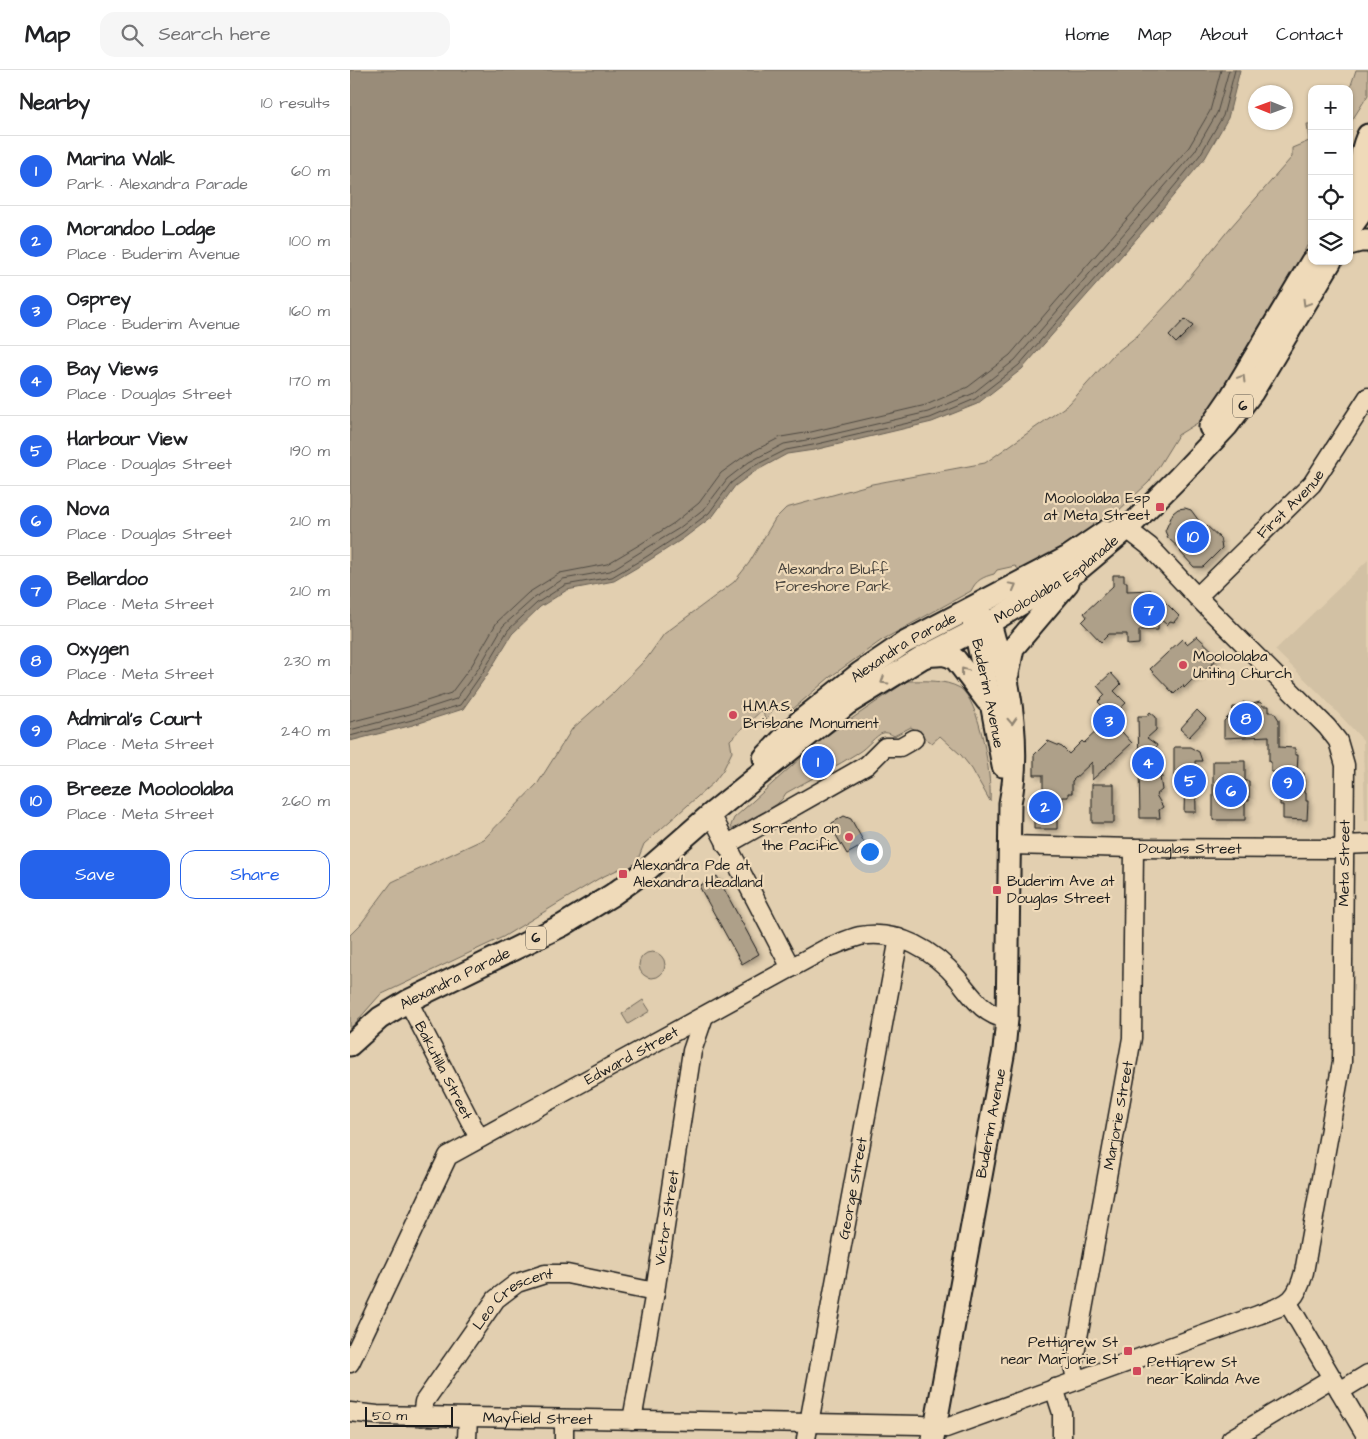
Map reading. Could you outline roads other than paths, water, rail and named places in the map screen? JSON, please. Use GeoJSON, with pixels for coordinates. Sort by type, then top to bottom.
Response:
{"type":"FeatureCollection","features":[{"type":"Feature","properties":{"kind":"main road"},"geometry":{"type":"LineString","coordinates":[[1353,227],[1364,209],[1368,188],[1365,144]]}},
{"type":"Feature","properties":{"kind":"main road"},"geometry":{"type":"LineString","coordinates":[[1365,144],[1358,191],[1354,201],[1353,227],[1360,241],[1368,242]]}},
{"type":"Feature","properties":{"kind":"main road","name":"Mooloolaba Esplanade"},"geometry":{"type":"LineString","coordinates":[[970,609],[1068,557],[1103,533],[1167,476],[1208,430],[1232,395],[1309,265]]}},
{"type":"Feature","properties":{"kind":"main road","name":"Mooloolaba Esplanade"},"geometry":{"type":"LineString","coordinates":[[982,626],[1077,571],[1127,529],[1202,454],[1236,416],[1252,393],[1330,265]]}},
{"type":"Feature","properties":{"kind":"main road"},"geometry":{"type":"LineString","coordinates":[[1008,685],[1009,664],[1013,648],[1077,571]]}},
{"type":"Feature","properties":{"kind":"main road","name":"Buderim Avenue"},"geometry":{"type":"LineString","coordinates":[[934,1433],[1004,1050],[1007,1019],[1010,803],[1013,786],[1012,710],[1008,685],[998,648],[970,609]]}},
{"type":"Feature","properties":{"kind":"main road","name":"Alexandra Parade"},"geometry":{"type":"LineString","coordinates":[[350,1045],[380,1018],[408,1001],[563,925],[592,908],[647,870],[728,798],[744,778],[799,722],[860,673],[904,643],[970,609]]}},
{"type":"Feature","properties":{"kind":"main road","name":"Buderim Avenue"},"geometry":{"type":"LineString","coordinates":[[982,626],[992,708],[1005,785],[1010,803]]}},
{"type":"Feature","properties":{"kind":"main road","name":"Alexandra Parade"},"geometry":{"type":"LineString","coordinates":[[711,814],[847,704],[925,656],[982,626]]}},
{"type":"Feature","properties":{"kind":"main road"},"geometry":{"type":"LineString","coordinates":[[925,656],[946,654],[956,660],[992,708]]}},
{"type":"Feature","properties":{"kind":"street","name":"First Avenue"},"geometry":{"type":"LineString","coordinates":[[1197,597],[1312,484],[1368,397]]}},
{"type":"Feature","properties":{"kind":"street"},"geometry":{"type":"LineString","coordinates":[[1103,533],[1120,527],[1127,529]]}},
{"type":"Feature","properties":{"kind":"street","name":"Meta Street"},"geometry":{"type":"LineString","coordinates":[[1127,529],[1149,546],[1197,597],[1327,727],[1338,741],[1345,765],[1342,1062],[1304,1272],[1299,1290],[1288,1303]]}},
{"type":"Feature","properties":{"kind":"street"},"geometry":{"type":"LineString","coordinates":[[726,845],[867,765],[885,748],[900,746],[914,739]]}},
{"type":"Feature","properties":{"kind":"street"},"geometry":{"type":"LineString","coordinates":[[711,814],[792,968]]}},
{"type":"Feature","properties":{"kind":"street","name":"Douglas Street"},"geometry":{"type":"LineString","coordinates":[[1010,845],[1336,849],[1344,845],[1368,844]]}},
{"type":"Feature","properties":{"kind":"street","name":"Marjorie Street"},"geometry":{"type":"LineString","coordinates":[[1076,1380],[1073,1365],[1132,1038],[1134,848]]}},
{"type":"Feature","properties":{"kind":"street","name":"Edward Street"},"geometry":{"type":"LineString","coordinates":[[350,1363],[448,1156],[827,948],[848,939],[875,935],[899,938],[935,956],[956,977],[979,1006],[997,1018],[1007,1019]]}},
{"type":"Feature","properties":{"kind":"street","name":"George Street"},"geometry":{"type":"LineString","coordinates":[[807,1431],[899,938]]}},
{"type":"Feature","properties":{"kind":"street","name":"Bakutilla Street"},"geometry":{"type":"LineString","coordinates":[[408,1001],[479,1138]]}},
{"type":"Feature","properties":{"kind":"street","name":"Victor Street"},"geometry":{"type":"LineString","coordinates":[[632,1420],[655,1292],[692,1051],[704,1016]]}},
{"type":"Feature","properties":{"kind":"street","name":"Leo Crescent"},"geometry":{"type":"LineString","coordinates":[[422,1416],[423,1406],[427,1397],[496,1299],[517,1283],[545,1274],[567,1274],[655,1292]]}},
{"type":"Feature","properties":{"kind":"street"},"geometry":{"type":"LineString","coordinates":[[1288,1303],[1368,1439]]}},
{"type":"Feature","properties":{"kind":"street","name":"Mayfield Street"},"geometry":{"type":"LineString","coordinates":[[350,1412],[377,1415],[468,1418],[632,1420],[807,1431],[921,1424],[934,1433],[1288,1303]]}},
{"type":"Feature","properties":{"kind":"street"},"geometry":{"type":"LineString","coordinates":[[1231,1439],[1336,1385],[1368,1374]]}},
{"type":"Feature","properties":{"kind":"street"},"geometry":{"type":"LineString","coordinates":[[1054,1388],[1062,1413],[1062,1439]]}},
{"type":"Feature","properties":{"kind":"street"},"geometry":{"type":"LineString","coordinates":[[468,1418],[468,1439]]}},
{"type":"Feature","properties":{"kind":"street"},"geometry":{"type":"LineString","coordinates":[[564,1419],[564,1439]]}},
{"type":"Feature","properties":{"kind":"water"},"geometry":{"type":"Polygon","coordinates":[[[350,70],[1240,70],[1228,118],[1205,158],[1022,369],[977,404],[932,422],[814,450],[787,454],[754,472],[735,486],[713,516],[684,538],[648,561],[614,581],[567,590],[540,607],[512,634],[463,709],[413,725],[350,741],[350,70]]]}},
{"type":"Feature","properties":{"kind":"place","name":"Mooloolaba Esp at Meta Street"},"geometry":{"type":"Point","coordinates":[1160,507]}},
{"type":"Feature","properties":{"kind":"place","name":"Breeze Mooloolaba"},"geometry":{"type":"Point","coordinates":[1193,537]}},
{"type":"Feature","properties":{"kind":"place","name":"Bellardoo"},"geometry":{"type":"Point","coordinates":[1149,610]}},
{"type":"Feature","properties":{"kind":"place","name":"Mooloolaba Uniting Church"},"geometry":{"type":"Point","coordinates":[1183,665]}},
{"type":"Feature","properties":{"kind":"place","name":"H.M.A.S. Brisbane Monument"},"geometry":{"type":"Point","coordinates":[733,715]}},
{"type":"Feature","properties":{"kind":"place","name":"Oxygen"},"geometry":{"type":"Point","coordinates":[1246,719]}},
{"type":"Feature","properties":{"kind":"place","name":"Osprey"},"geometry":{"type":"Point","coordinates":[1109,721]}},
{"type":"Feature","properties":{"kind":"place","name":"Marina Walk"},"geometry":{"type":"Point","coordinates":[818,762]}},
{"type":"Feature","properties":{"kind":"place","name":"Bay Views"},"geometry":{"type":"Point","coordinates":[1148,763]}},
{"type":"Feature","properties":{"kind":"place","name":"Harbour View"},"geometry":{"type":"Point","coordinates":[1190,781]}},
{"type":"Feature","properties":{"kind":"place","name":"Admiral's Court"},"geometry":{"type":"Point","coordinates":[1288,783]}},
{"type":"Feature","properties":{"kind":"place","name":"Nova"},"geometry":{"type":"Point","coordinates":[1231,791]}},
{"type":"Feature","properties":{"kind":"place","name":"Morandoo Lodge"},"geometry":{"type":"Point","coordinates":[1045,807]}},
{"type":"Feature","properties":{"kind":"place","name":"Sorrento on the Pacific"},"geometry":{"type":"Point","coordinates":[849,837]}},
{"type":"Feature","properties":{"kind":"place","name":"Alexandra Pde at Alexandra Headland"},"geometry":{"type":"Point","coordinates":[623,874]}},
{"type":"Feature","properties":{"kind":"place","name":"Buderim Ave at Douglas Street"},"geometry":{"type":"Point","coordinates":[997,890]}},
{"type":"Feature","properties":{"kind":"place","name":"Pettigrew St near Marjorie St"},"geometry":{"type":"Point","coordinates":[1128,1351]}},
{"type":"Feature","properties":{"kind":"place","name":"Pettigrew St near Kalinda Ave"},"geometry":{"type":"Point","coordinates":[1137,1371]}},
{"type":"Feature","properties":{"kind":"park label","name":"Alexandra Bluff Foreshore Park"},"geometry":{"type":"Point","coordinates":[833,578]}}]}
